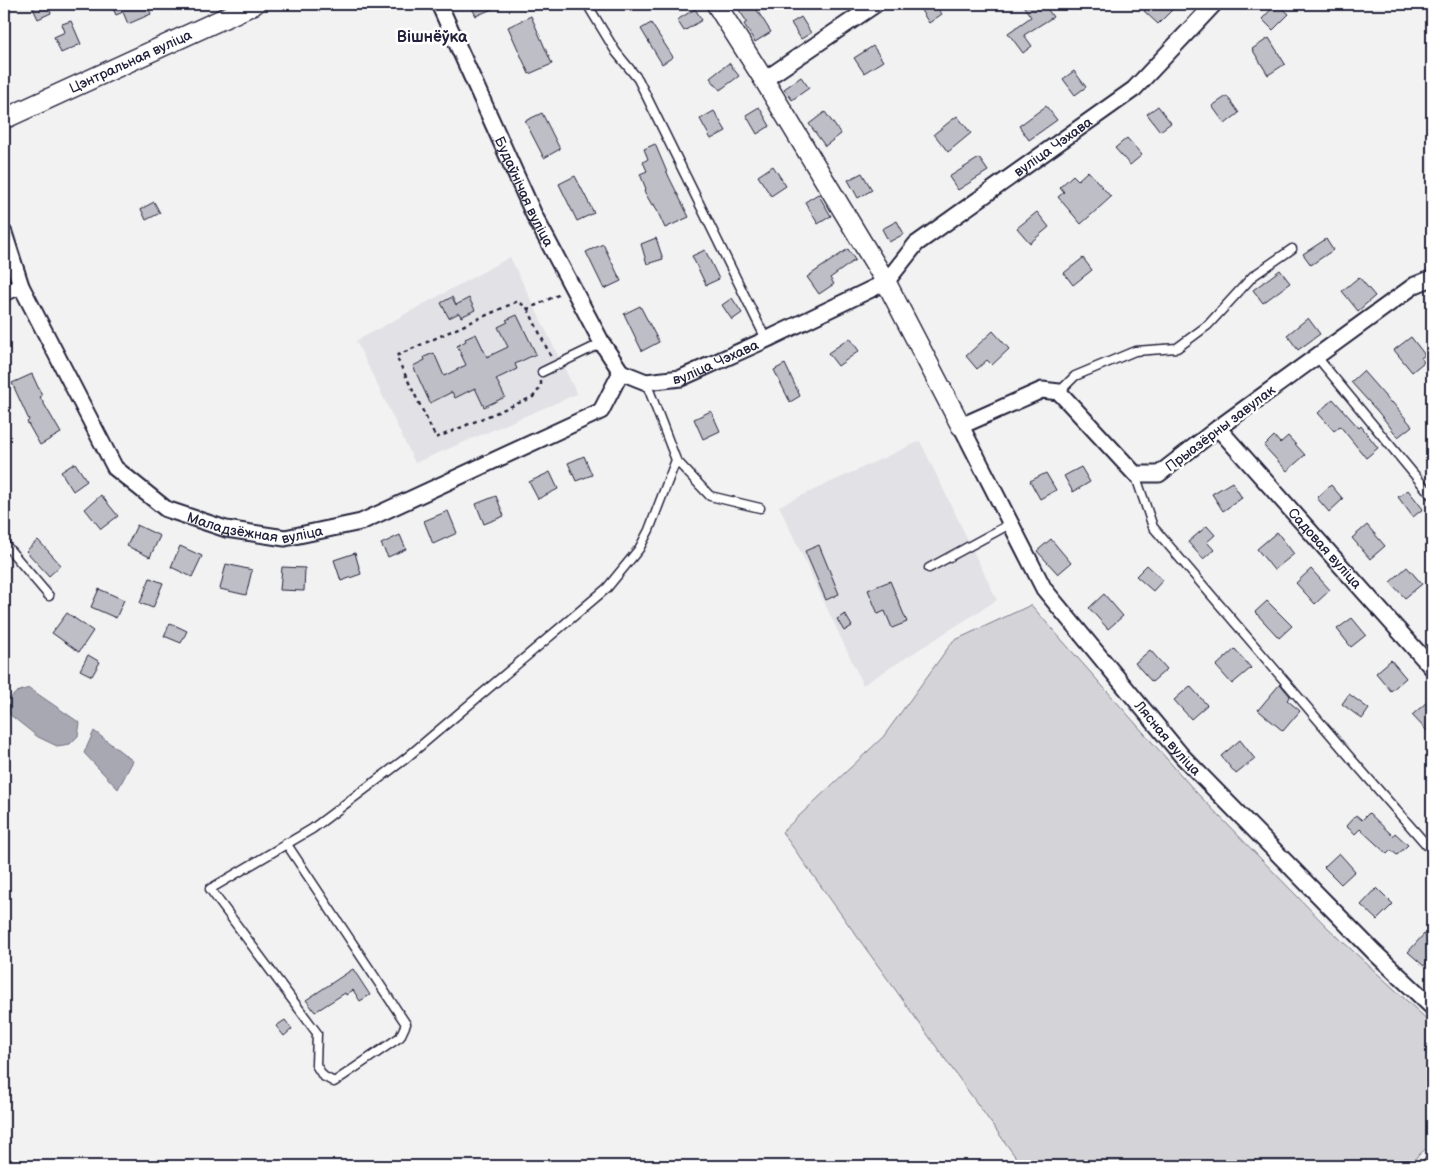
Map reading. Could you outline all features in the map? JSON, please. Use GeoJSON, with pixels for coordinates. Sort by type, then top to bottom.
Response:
{"type":"FeatureCollection","features":[{"type":"Feature","properties":{"kind":"street","name":"Цэнтральная вуліца"},"geometry":{"type":"LineString","coordinates":[[4,119],[255,4]]}},
{"type":"Feature","properties":{"kind":"street","name":"Будаўнічая вуліца"},"geometry":{"type":"LineString","coordinates":[[439,4],[535,217],[602,343],[622,372]]}},
{"type":"Feature","properties":{"kind":"street"},"geometry":{"type":"LineString","coordinates":[[716,4],[886,282],[961,426],[1042,390],[1059,392],[1135,474]]}},
{"type":"Feature","properties":{"kind":"street"},"geometry":{"type":"LineString","coordinates":[[764,80],[876,4]]}},
{"type":"Feature","properties":{"kind":"street","name":"вуліца Чэхава"},"geometry":{"type":"LineString","coordinates":[[622,372],[646,382],[681,378],[886,282],[916,244],[1134,90],[1214,4]]}},
{"type":"Feature","properties":{"kind":"street","name":"Маладзёжная вуліца"},"geometry":{"type":"LineString","coordinates":[[4,233],[21,286],[115,468],[166,509],[226,529],[285,538],[361,522],[601,411],[622,372]]}},
{"type":"Feature","properties":{"kind":"street","name":"Прыазёрны завулак"},"geometry":{"type":"LineString","coordinates":[[1135,474],[1159,474],[1218,428],[1415,285],[1431,279]]}},
{"type":"Feature","properties":{"kind":"street"},"geometry":{"type":"LineString","coordinates":[[4,293],[21,286]]}},
{"type":"Feature","properties":{"kind":"street","name":"Лясная вуліца"},"geometry":{"type":"LineString","coordinates":[[961,426],[1044,589],[1182,756],[1374,952],[1432,1007]]}},
{"type":"Feature","properties":{"kind":"street","name":"Садовая вуліца"},"geometry":{"type":"LineString","coordinates":[[1218,428],[1432,668]]}},
{"type":"Feature","properties":{"kind":"lane"},"geometry":{"type":"LineString","coordinates":[[587,4],[616,52],[638,79],[766,339]]}},
{"type":"Feature","properties":{"kind":"lane"},"geometry":{"type":"LineString","coordinates":[[1059,392],[1075,376],[1134,351],[1177,348],[1208,325],[1253,276],[1292,249]]}},
{"type":"Feature","properties":{"kind":"lane"},"geometry":{"type":"LineString","coordinates":[[542,372],[602,343]]}},
{"type":"Feature","properties":{"kind":"lane"},"geometry":{"type":"LineString","coordinates":[[1317,357],[1432,496]]}},
{"type":"Feature","properties":{"kind":"lane"},"geometry":{"type":"LineString","coordinates":[[646,382],[676,460],[710,496],[760,508]]}},
{"type":"Feature","properties":{"kind":"lane"},"geometry":{"type":"LineString","coordinates":[[286,843],[406,1024],[400,1037],[334,1082],[323,1076],[316,1065],[317,1034],[210,889],[286,843],[312,829],[404,759],[607,588],[639,549],[650,530],[676,460]]}},
{"type":"Feature","properties":{"kind":"lane"},"geometry":{"type":"LineString","coordinates":[[1135,474],[1154,527],[1432,851]]}},
{"type":"Feature","properties":{"kind":"lane"},"geometry":{"type":"LineString","coordinates":[[929,568],[1010,524]]}},
{"type":"Feature","properties":{"kind":"lane"},"geometry":{"type":"LineString","coordinates":[[4,543],[49,596]]}},
{"type":"Feature","properties":{"kind":"path"},"geometry":{"type":"LineString","coordinates":[[528,309],[573,288]]}},
{"type":"Feature","properties":{"kind":"path"},"geometry":{"type":"LineString","coordinates":[[542,372],[541,387],[533,397],[436,438],[396,356],[518,301],[528,309],[556,366]]}},
{"type":"Feature","properties":{"kind":"shaded area"},"geometry":{"type":"Polygon","coordinates":[[[510,257],[577,394],[415,463],[356,341],[510,257]]]}},
{"type":"Feature","properties":{"kind":"shaded area"},"geometry":{"type":"Polygon","coordinates":[[[920,441],[997,600],[863,685],[779,506],[920,441]]]}},
{"type":"Feature","properties":{"kind":"shaded area"},"geometry":{"type":"Polygon","coordinates":[[[1031,605],[1196,792],[1327,927],[1432,1024],[1432,1143],[1407,1166],[1022,1166],[782,832],[883,737],[953,641],[1031,605]]]}},
{"type":"Feature","properties":{"kind":"shaded area"},"geometry":{"type":"Polygon","coordinates":[[[29,688],[80,723],[78,736],[70,744],[57,746],[38,737],[9,714],[8,700],[17,692],[29,688]]]}},
{"type":"Feature","properties":{"kind":"shaded area"},"geometry":{"type":"Polygon","coordinates":[[[94,731],[133,761],[118,789],[84,753],[94,731]]]}},
{"type":"Feature","properties":{"kind":"building"},"geometry":{"type":"Polygon","coordinates":[[[31,4],[47,4],[51,13],[38,19],[31,4]]]}},
{"type":"Feature","properties":{"kind":"building"},"geometry":{"type":"Polygon","coordinates":[[[111,4],[147,4],[151,14],[128,24],[123,12],[116,15],[111,4]]]}},
{"type":"Feature","properties":{"kind":"building"},"geometry":{"type":"Polygon","coordinates":[[[470,4],[503,4],[476,16],[470,4]]]}},
{"type":"Feature","properties":{"kind":"building"},"geometry":{"type":"Polygon","coordinates":[[[735,4],[753,4],[771,32],[755,42],[744,24],[747,22],[735,4]]]}},
{"type":"Feature","properties":{"kind":"building"},"geometry":{"type":"Polygon","coordinates":[[[917,4],[935,4],[942,14],[929,23],[917,4]]]}},
{"type":"Feature","properties":{"kind":"building"},"geometry":{"type":"Polygon","coordinates":[[[1022,4],[1044,4],[1053,17],[1024,35],[1032,46],[1023,53],[1008,33],[1031,17],[1022,4]]]}},
{"type":"Feature","properties":{"kind":"building"},"geometry":{"type":"Polygon","coordinates":[[[1152,4],[1178,4],[1158,24],[1144,11],[1152,4]]]}},
{"type":"Feature","properties":{"kind":"building"},"geometry":{"type":"Polygon","coordinates":[[[1276,4],[1289,14],[1273,30],[1262,19],[1276,4]]]}},
{"type":"Feature","properties":{"kind":"building"},"geometry":{"type":"Polygon","coordinates":[[[695,9],[702,20],[684,31],[677,20],[695,9]]]}},
{"type":"Feature","properties":{"kind":"building"},"geometry":{"type":"Polygon","coordinates":[[[531,16],[552,64],[529,74],[508,27],[531,16]]]}},
{"type":"Feature","properties":{"kind":"building"},"geometry":{"type":"Polygon","coordinates":[[[801,17],[811,33],[801,39],[791,23],[801,17]]]}},
{"type":"Feature","properties":{"kind":"building"},"geometry":{"type":"Polygon","coordinates":[[[71,21],[81,44],[61,53],[54,37],[65,32],[62,24],[71,21]]]}},
{"type":"Feature","properties":{"kind":"building"},"geometry":{"type":"Polygon","coordinates":[[[651,23],[673,57],[662,64],[641,29],[651,23]]]}},
{"type":"Feature","properties":{"kind":"building"},"geometry":{"type":"Polygon","coordinates":[[[1269,38],[1285,64],[1268,75],[1252,49],[1269,38]]]}},
{"type":"Feature","properties":{"kind":"building"},"geometry":{"type":"Polygon","coordinates":[[[873,46],[883,61],[864,73],[854,58],[873,46]]]}},
{"type":"Feature","properties":{"kind":"building"},"geometry":{"type":"Polygon","coordinates":[[[729,63],[739,76],[720,90],[710,78],[729,63]]]}},
{"type":"Feature","properties":{"kind":"building"},"geometry":{"type":"Polygon","coordinates":[[[1074,71],[1086,87],[1075,95],[1063,79],[1074,71]]]}},
{"type":"Feature","properties":{"kind":"building"},"geometry":{"type":"Polygon","coordinates":[[[801,77],[809,88],[792,100],[784,89],[801,77]]]}},
{"type":"Feature","properties":{"kind":"building"},"geometry":{"type":"Polygon","coordinates":[[[1227,96],[1239,113],[1225,124],[1212,106],[1227,96]]]}},
{"type":"Feature","properties":{"kind":"building"},"geometry":{"type":"Polygon","coordinates":[[[1046,106],[1057,120],[1029,140],[1019,126],[1046,106]]]}},
{"type":"Feature","properties":{"kind":"building"},"geometry":{"type":"Polygon","coordinates":[[[1158,106],[1171,123],[1160,131],[1147,114],[1158,106]]]}},
{"type":"Feature","properties":{"kind":"building"},"geometry":{"type":"Polygon","coordinates":[[[759,107],[770,126],[757,134],[746,115],[759,107]]]}},
{"type":"Feature","properties":{"kind":"building"},"geometry":{"type":"Polygon","coordinates":[[[714,111],[726,131],[711,139],[700,119],[714,111]]]}},
{"type":"Feature","properties":{"kind":"building"},"geometry":{"type":"Polygon","coordinates":[[[825,112],[841,134],[825,146],[809,124],[825,112]]]}},
{"type":"Feature","properties":{"kind":"building"},"geometry":{"type":"Polygon","coordinates":[[[542,113],[560,149],[544,158],[525,121],[542,113]]]}},
{"type":"Feature","properties":{"kind":"building"},"geometry":{"type":"Polygon","coordinates":[[[957,116],[971,133],[948,152],[934,134],[957,116]]]}},
{"type":"Feature","properties":{"kind":"building"},"geometry":{"type":"Polygon","coordinates":[[[1127,138],[1142,155],[1130,165],[1115,148],[1127,138]]]}},
{"type":"Feature","properties":{"kind":"building"},"geometry":{"type":"Polygon","coordinates":[[[655,144],[689,217],[665,228],[654,204],[652,205],[644,191],[646,189],[640,174],[647,171],[643,162],[648,159],[644,149],[655,144]]]}},
{"type":"Feature","properties":{"kind":"building"},"geometry":{"type":"Polygon","coordinates":[[[979,158],[988,171],[958,190],[949,177],[979,158]]]}},
{"type":"Feature","properties":{"kind":"building"},"geometry":{"type":"Polygon","coordinates":[[[773,166],[786,186],[771,196],[758,176],[773,166]]]}},
{"type":"Feature","properties":{"kind":"building"},"geometry":{"type":"Polygon","coordinates":[[[1088,171],[1111,197],[1081,224],[1058,197],[1064,192],[1060,187],[1073,175],[1078,180],[1088,171]]]}},
{"type":"Feature","properties":{"kind":"building"},"geometry":{"type":"Polygon","coordinates":[[[862,173],[872,190],[858,198],[848,180],[862,173]]]}},
{"type":"Feature","properties":{"kind":"building"},"geometry":{"type":"Polygon","coordinates":[[[575,176],[594,213],[577,221],[559,184],[575,176]]]}},
{"type":"Feature","properties":{"kind":"building"},"geometry":{"type":"Polygon","coordinates":[[[818,194],[831,216],[818,224],[805,202],[818,194]]]}},
{"type":"Feature","properties":{"kind":"building"},"geometry":{"type":"Polygon","coordinates":[[[154,202],[160,213],[146,220],[141,209],[154,202]]]}},
{"type":"Feature","properties":{"kind":"building"},"geometry":{"type":"Polygon","coordinates":[[[1037,212],[1049,227],[1030,243],[1017,228],[1037,212]]]}},
{"type":"Feature","properties":{"kind":"building"},"geometry":{"type":"Polygon","coordinates":[[[897,221],[904,234],[889,242],[882,229],[897,221]]]}},
{"type":"Feature","properties":{"kind":"building"},"geometry":{"type":"Polygon","coordinates":[[[656,238],[663,259],[647,264],[641,244],[656,238]]]}},
{"type":"Feature","properties":{"kind":"building"},"geometry":{"type":"Polygon","coordinates":[[[1326,239],[1333,250],[1311,265],[1303,254],[1326,239]]]}},
{"type":"Feature","properties":{"kind":"building"},"geometry":{"type":"Polygon","coordinates":[[[603,244],[621,281],[604,289],[586,252],[603,244]]]}},
{"type":"Feature","properties":{"kind":"building"},"geometry":{"type":"Polygon","coordinates":[[[848,249],[855,260],[830,278],[834,284],[819,294],[807,277],[848,249]]]}},
{"type":"Feature","properties":{"kind":"building"},"geometry":{"type":"Polygon","coordinates":[[[705,250],[719,279],[706,285],[692,256],[705,250]]]}},
{"type":"Feature","properties":{"kind":"building"},"geometry":{"type":"Polygon","coordinates":[[[1083,258],[1092,270],[1073,285],[1064,273],[1083,258]]]}},
{"type":"Feature","properties":{"kind":"building"},"geometry":{"type":"Polygon","coordinates":[[[1280,270],[1290,283],[1263,303],[1253,290],[1280,270]]]}},
{"type":"Feature","properties":{"kind":"building"},"geometry":{"type":"Polygon","coordinates":[[[1359,277],[1375,296],[1358,311],[1342,291],[1359,277]]]}},
{"type":"Feature","properties":{"kind":"building"},"geometry":{"type":"Polygon","coordinates":[[[452,297],[456,305],[469,298],[475,310],[461,317],[459,313],[449,318],[441,303],[452,297]]]}},
{"type":"Feature","properties":{"kind":"building"},"geometry":{"type":"Polygon","coordinates":[[[732,298],[742,313],[732,320],[722,305],[732,298]]]}},
{"type":"Feature","properties":{"kind":"building"},"geometry":{"type":"Polygon","coordinates":[[[640,306],[659,342],[642,351],[624,314],[640,306]]]}},
{"type":"Feature","properties":{"kind":"building"},"geometry":{"type":"Polygon","coordinates":[[[517,315],[536,354],[515,364],[517,369],[496,379],[505,397],[484,407],[475,388],[455,398],[452,392],[430,403],[413,366],[425,360],[424,357],[434,353],[444,376],[466,365],[457,346],[466,341],[465,339],[476,334],[487,357],[508,347],[498,327],[508,322],[506,320],[517,315]]]}},
{"type":"Feature","properties":{"kind":"building"},"geometry":{"type":"Polygon","coordinates":[[[1308,318],[1320,334],[1298,350],[1287,335],[1308,318]]]}},
{"type":"Feature","properties":{"kind":"building"},"geometry":{"type":"Polygon","coordinates":[[[993,331],[1009,349],[992,365],[987,360],[977,369],[966,356],[993,331]]]}},
{"type":"Feature","properties":{"kind":"building"},"geometry":{"type":"Polygon","coordinates":[[[1411,337],[1425,355],[1421,358],[1424,362],[1412,372],[1394,350],[1411,337]]]}},
{"type":"Feature","properties":{"kind":"building"},"geometry":{"type":"Polygon","coordinates":[[[850,338],[859,351],[838,366],[828,353],[850,338]]]}},
{"type":"Feature","properties":{"kind":"building"},"geometry":{"type":"Polygon","coordinates":[[[785,364],[800,396],[790,402],[774,370],[785,364]]]}},
{"type":"Feature","properties":{"kind":"building"},"geometry":{"type":"Polygon","coordinates":[[[1363,371],[1412,426],[1398,437],[1351,382],[1363,371]]]}},
{"type":"Feature","properties":{"kind":"building"},"geometry":{"type":"Polygon","coordinates":[[[32,374],[42,396],[40,397],[61,433],[40,445],[27,422],[29,420],[12,383],[32,374]]]}},
{"type":"Feature","properties":{"kind":"building"},"geometry":{"type":"Polygon","coordinates":[[[1333,399],[1359,428],[1361,426],[1378,448],[1366,458],[1340,426],[1334,431],[1318,413],[1333,399]]]}},
{"type":"Feature","properties":{"kind":"building"},"geometry":{"type":"Polygon","coordinates":[[[711,411],[720,431],[703,439],[694,419],[711,411]]]}},
{"type":"Feature","properties":{"kind":"building"},"geometry":{"type":"Polygon","coordinates":[[[1274,436],[1280,443],[1288,436],[1305,455],[1287,471],[1264,446],[1274,436]]]}},
{"type":"Feature","properties":{"kind":"building"},"geometry":{"type":"Polygon","coordinates":[[[584,456],[592,475],[576,481],[568,463],[584,456]]]}},
{"type":"Feature","properties":{"kind":"building"},"geometry":{"type":"Polygon","coordinates":[[[75,463],[87,481],[73,491],[61,472],[75,463]]]}},
{"type":"Feature","properties":{"kind":"building"},"geometry":{"type":"Polygon","coordinates":[[[1081,467],[1090,482],[1073,492],[1064,476],[1081,467]]]}},
{"type":"Feature","properties":{"kind":"building"},"geometry":{"type":"Polygon","coordinates":[[[550,472],[558,489],[538,499],[529,482],[550,472]]]}},
{"type":"Feature","properties":{"kind":"building"},"geometry":{"type":"Polygon","coordinates":[[[1046,473],[1056,490],[1040,499],[1030,481],[1046,473]]]}},
{"type":"Feature","properties":{"kind":"building"},"geometry":{"type":"Polygon","coordinates":[[[1232,482],[1242,498],[1223,511],[1212,494],[1232,482]]]}},
{"type":"Feature","properties":{"kind":"building"},"geometry":{"type":"Polygon","coordinates":[[[1331,485],[1343,499],[1329,512],[1317,498],[1331,485]]]}},
{"type":"Feature","properties":{"kind":"building"},"geometry":{"type":"Polygon","coordinates":[[[1408,490],[1423,509],[1413,517],[1398,497],[1408,490]]]}},
{"type":"Feature","properties":{"kind":"building"},"geometry":{"type":"Polygon","coordinates":[[[101,495],[118,516],[101,529],[85,509],[101,495]]]}},
{"type":"Feature","properties":{"kind":"building"},"geometry":{"type":"Polygon","coordinates":[[[496,496],[504,516],[484,524],[476,504],[496,496]]]}},
{"type":"Feature","properties":{"kind":"building"},"geometry":{"type":"Polygon","coordinates":[[[448,511],[457,533],[433,544],[424,521],[448,511]]]}},
{"type":"Feature","properties":{"kind":"building"},"geometry":{"type":"Polygon","coordinates":[[[137,525],[160,536],[150,557],[127,546],[137,525]]]}},
{"type":"Feature","properties":{"kind":"building"},"geometry":{"type":"Polygon","coordinates":[[[1367,525],[1385,546],[1370,559],[1352,538],[1367,525]]]}},
{"type":"Feature","properties":{"kind":"building"},"geometry":{"type":"Polygon","coordinates":[[[1207,526],[1215,535],[1207,542],[1214,550],[1203,559],[1188,542],[1207,526]]]}},
{"type":"Feature","properties":{"kind":"building"},"geometry":{"type":"Polygon","coordinates":[[[1277,532],[1294,554],[1274,570],[1257,549],[1277,532]]]}},
{"type":"Feature","properties":{"kind":"building"},"geometry":{"type":"Polygon","coordinates":[[[400,535],[406,549],[388,557],[381,544],[400,535]]]}},
{"type":"Feature","properties":{"kind":"building"},"geometry":{"type":"Polygon","coordinates":[[[1051,539],[1071,563],[1058,574],[1037,551],[1051,539]]]}},
{"type":"Feature","properties":{"kind":"building"},"geometry":{"type":"Polygon","coordinates":[[[38,540],[61,565],[49,576],[26,551],[38,540]]]}},
{"type":"Feature","properties":{"kind":"building"},"geometry":{"type":"Polygon","coordinates":[[[819,545],[839,594],[826,600],[805,551],[819,545]]]}},
{"type":"Feature","properties":{"kind":"building"},"geometry":{"type":"Polygon","coordinates":[[[180,546],[202,556],[192,577],[171,567],[180,546]]]}},
{"type":"Feature","properties":{"kind":"building"},"geometry":{"type":"Polygon","coordinates":[[[355,553],[361,574],[341,581],[334,560],[355,553]]]}},
{"type":"Feature","properties":{"kind":"building"},"geometry":{"type":"Polygon","coordinates":[[[226,564],[252,570],[246,595],[220,589],[226,564]]]}},
{"type":"Feature","properties":{"kind":"building"},"geometry":{"type":"Polygon","coordinates":[[[1147,565],[1163,580],[1153,591],[1136,576],[1147,565]]]}},
{"type":"Feature","properties":{"kind":"building"},"geometry":{"type":"Polygon","coordinates":[[[282,567],[305,568],[304,591],[280,590],[282,567]]]}},
{"type":"Feature","properties":{"kind":"building"},"geometry":{"type":"Polygon","coordinates":[[[1407,567],[1422,584],[1405,598],[1390,582],[1407,567]]]}},
{"type":"Feature","properties":{"kind":"building"},"geometry":{"type":"Polygon","coordinates":[[[1311,569],[1330,590],[1315,604],[1296,583],[1311,569]]]}},
{"type":"Feature","properties":{"kind":"building"},"geometry":{"type":"Polygon","coordinates":[[[150,578],[163,583],[153,608],[140,603],[150,578]]]}},
{"type":"Feature","properties":{"kind":"building"},"geometry":{"type":"Polygon","coordinates":[[[890,581],[907,622],[892,628],[885,611],[878,614],[868,590],[890,581]]]}},
{"type":"Feature","properties":{"kind":"building"},"geometry":{"type":"Polygon","coordinates":[[[99,589],[124,600],[116,618],[91,607],[99,589]]]}},
{"type":"Feature","properties":{"kind":"building"},"geometry":{"type":"Polygon","coordinates":[[[1104,594],[1123,616],[1108,629],[1089,608],[1104,594]]]}},
{"type":"Feature","properties":{"kind":"building"},"geometry":{"type":"Polygon","coordinates":[[[1267,601],[1292,626],[1279,638],[1255,612],[1267,601]]]}},
{"type":"Feature","properties":{"kind":"building"},"geometry":{"type":"Polygon","coordinates":[[[67,613],[93,631],[79,652],[52,633],[67,613]]]}},
{"type":"Feature","properties":{"kind":"building"},"geometry":{"type":"Polygon","coordinates":[[[845,614],[852,626],[844,631],[837,619],[845,614]]]}},
{"type":"Feature","properties":{"kind":"building"},"geometry":{"type":"Polygon","coordinates":[[[1352,618],[1366,635],[1351,647],[1337,629],[1352,618]]]}},
{"type":"Feature","properties":{"kind":"building"},"geometry":{"type":"Polygon","coordinates":[[[170,623],[187,631],[181,643],[164,636],[170,623]]]}},
{"type":"Feature","properties":{"kind":"building"},"geometry":{"type":"Polygon","coordinates":[[[1235,649],[1251,668],[1232,684],[1216,666],[1235,649]]]}},
{"type":"Feature","properties":{"kind":"building"},"geometry":{"type":"Polygon","coordinates":[[[1150,650],[1167,669],[1152,682],[1135,663],[1150,650]]]}},
{"type":"Feature","properties":{"kind":"building"},"geometry":{"type":"Polygon","coordinates":[[[88,655],[100,662],[92,676],[80,670],[88,655]]]}},
{"type":"Feature","properties":{"kind":"building"},"geometry":{"type":"Polygon","coordinates":[[[1391,660],[1406,678],[1391,691],[1376,673],[1391,660]]]}},
{"type":"Feature","properties":{"kind":"building"},"geometry":{"type":"Polygon","coordinates":[[[1280,684],[1290,696],[1287,700],[1300,711],[1283,731],[1258,710],[1280,684]]]}},
{"type":"Feature","properties":{"kind":"building"},"geometry":{"type":"Polygon","coordinates":[[[1190,686],[1207,705],[1191,719],[1174,700],[1190,686]]]}},
{"type":"Feature","properties":{"kind":"building"},"geometry":{"type":"Polygon","coordinates":[[[1349,694],[1369,709],[1362,719],[1342,704],[1349,694]]]}},
{"type":"Feature","properties":{"kind":"building"},"geometry":{"type":"Polygon","coordinates":[[[1427,702],[1432,708],[1432,726],[1427,731],[1412,715],[1427,702]]]}},
{"type":"Feature","properties":{"kind":"building"},"geometry":{"type":"Polygon","coordinates":[[[1240,740],[1255,759],[1236,774],[1221,756],[1240,740]]]}},
{"type":"Feature","properties":{"kind":"building"},"geometry":{"type":"Polygon","coordinates":[[[1369,813],[1393,836],[1395,833],[1408,845],[1397,855],[1391,850],[1387,854],[1360,829],[1355,834],[1346,826],[1356,815],[1362,820],[1369,813]]]}},
{"type":"Feature","properties":{"kind":"building"},"geometry":{"type":"Polygon","coordinates":[[[1339,853],[1355,871],[1341,884],[1324,867],[1339,853]]]}},
{"type":"Feature","properties":{"kind":"building"},"geometry":{"type":"Polygon","coordinates":[[[1377,888],[1393,904],[1377,920],[1361,905],[1377,888]]]}},
{"type":"Feature","properties":{"kind":"building"},"geometry":{"type":"Polygon","coordinates":[[[1424,934],[1432,941],[1432,957],[1424,966],[1408,952],[1424,934]]]}},
{"type":"Feature","properties":{"kind":"building"},"geometry":{"type":"Polygon","coordinates":[[[353,969],[370,995],[360,1001],[353,990],[315,1012],[306,1000],[353,969]]]}},
{"type":"Feature","properties":{"kind":"building"},"geometry":{"type":"Polygon","coordinates":[[[285,1020],[292,1029],[284,1036],[276,1026],[285,1020]]]}},
{"type":"Feature","properties":{"kind":"district","name":"Вішнёўка"},"geometry":{"type":"Point","coordinates":[432,36]}}]}
